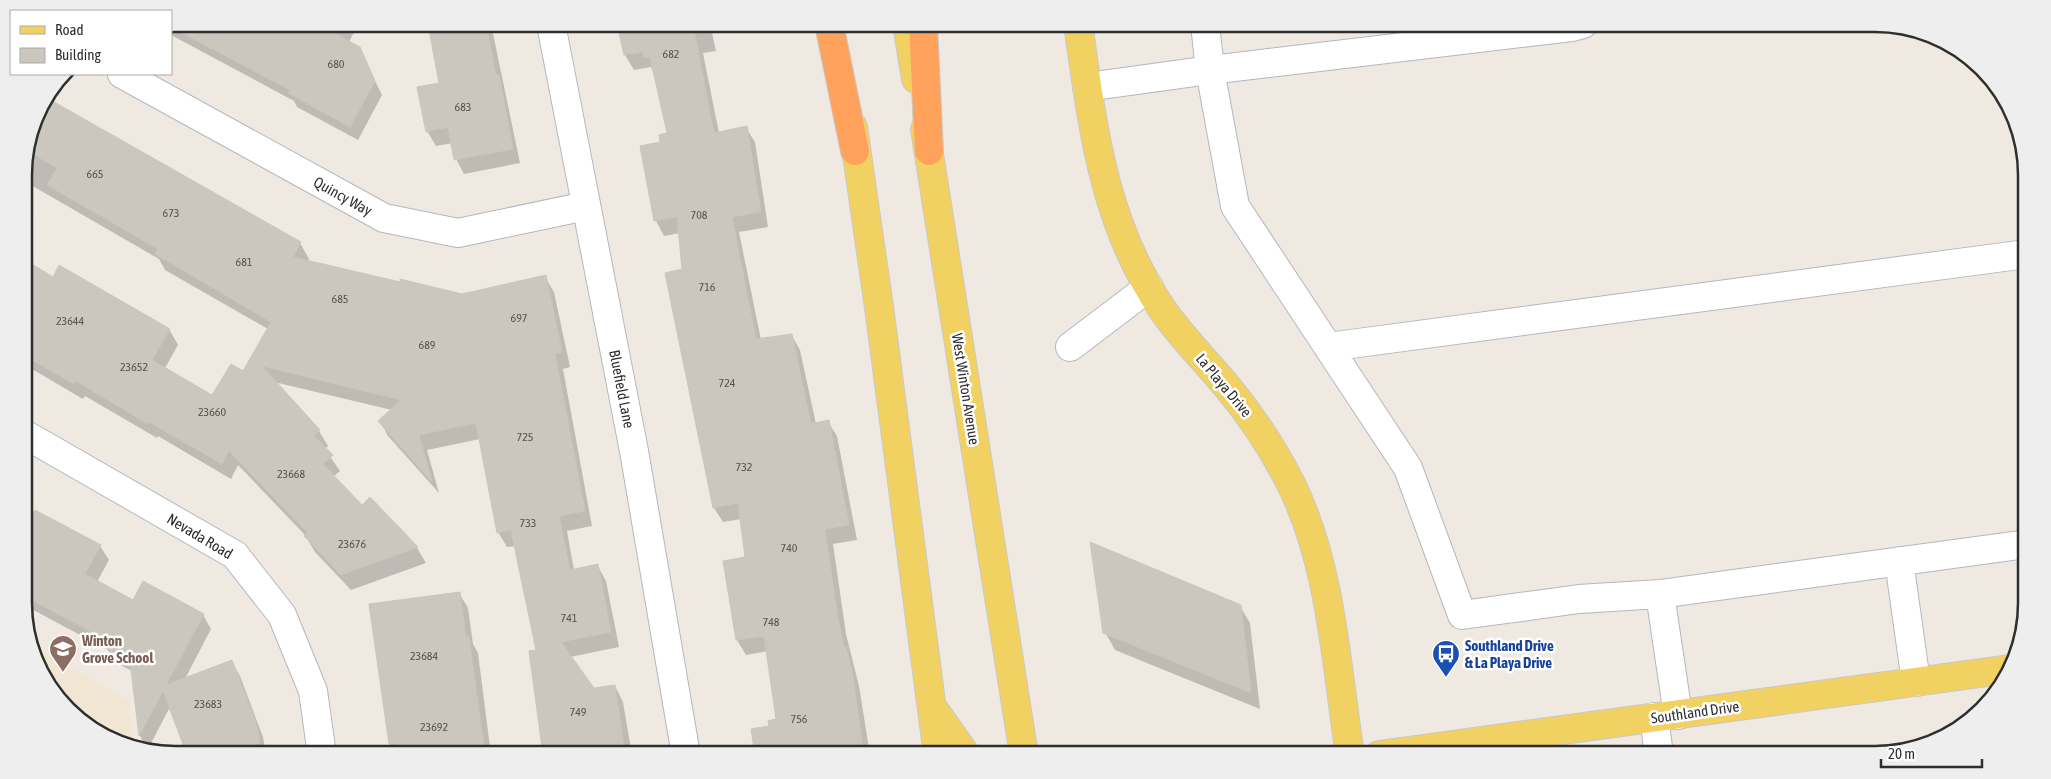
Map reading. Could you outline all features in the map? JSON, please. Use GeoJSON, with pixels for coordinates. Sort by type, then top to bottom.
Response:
{"type":"FeatureCollection","features":[{"type":"Feature","properties":{"kind":"highway"},"geometry":{"type":"LineString","coordinates":[[831,33],[855,151]]}},
{"type":"Feature","properties":{"kind":"highway"},"geometry":{"type":"LineString","coordinates":[[923,33],[929,151]]}},
{"type":"Feature","properties":{"kind":"main road","name":"La Playa Drive"},"geometry":{"type":"LineString","coordinates":[[1079,32],[1094,137],[1104,180],[1123,235],[1149,287],[1176,328],[1243,407],[1278,461],[1299,503],[1323,577],[1349,746]]}},
{"type":"Feature","properties":{"kind":"main road"},"geometry":{"type":"LineString","coordinates":[[843,33],[855,151],[880,307],[937,746]]}},
{"type":"Feature","properties":{"kind":"main road","name":"West Winton Avenue"},"geometry":{"type":"LineString","coordinates":[[908,33],[929,151],[1023,746]]}},
{"type":"Feature","properties":{"kind":"main road","name":"Southland Drive"},"geometry":{"type":"LineString","coordinates":[[1445,746],[2002,670]]}},
{"type":"Feature","properties":{"kind":"main road"},"geometry":{"type":"LineString","coordinates":[[932,705],[960,746]]}},
{"type":"Feature","properties":{"kind":"street"},"geometry":{"type":"LineString","coordinates":[[1207,32],[1210,70],[1235,206],[1408,468],[1462,615],[1579,599],[1660,594],[2018,545]]}},
{"type":"Feature","properties":{"kind":"street"},"geometry":{"type":"LineString","coordinates":[[1087,87],[1210,70],[1528,32]]}},
{"type":"Feature","properties":{"kind":"street","name":"Bluefield Lane"},"geometry":{"type":"LineString","coordinates":[[553,33],[634,451],[684,746]]}},
{"type":"Feature","properties":{"kind":"street","name":"Quincy Way"},"geometry":{"type":"LineString","coordinates":[[124,75],[384,218],[458,233],[586,206]]}},
{"type":"Feature","properties":{"kind":"street"},"geometry":{"type":"LineString","coordinates":[[1328,347],[2018,255]]}},
{"type":"Feature","properties":{"kind":"street"},"geometry":{"type":"LineString","coordinates":[[1070,347],[1149,287]]}},
{"type":"Feature","properties":{"kind":"street","name":"Nevada Road"},"geometry":{"type":"LineString","coordinates":[[33,439],[235,555],[282,615],[313,691],[321,746]]}},
{"type":"Feature","properties":{"kind":"street"},"geometry":{"type":"LineString","coordinates":[[1899,561],[1916,682]]}},
{"type":"Feature","properties":{"kind":"street"},"geometry":{"type":"LineString","coordinates":[[1660,594],[1666,716],[1661,746]]}},
{"type":"Feature","properties":{"kind":"shaded area","name":"Winton Grove School"},"geometry":{"type":"Polygon","coordinates":[[[40,650],[128,700],[133,740],[112,732],[81,711],[57,683],[47,667],[40,650]]]}},
{"type":"Feature","properties":{"kind":"building"},"geometry":{"type":"Polygon","coordinates":[[[182,33],[334,33],[360,47],[375,81],[350,127],[288,93],[290,90],[182,33]]]}},
{"type":"Feature","properties":{"kind":"building"},"geometry":{"type":"Polygon","coordinates":[[[430,33],[488,33],[496,75],[499,75],[513,149],[454,160],[448,127],[426,132],[417,87],[439,83],[430,33]]]}},
{"type":"Feature","properties":{"kind":"building"},"geometry":{"type":"Polygon","coordinates":[[[619,33],[695,33],[714,133],[747,126],[761,212],[732,217],[756,339],[792,334],[811,424],[829,420],[849,525],[825,529],[838,618],[844,647],[846,647],[852,670],[863,746],[754,746],[751,729],[769,726],[768,721],[776,719],[764,636],[736,640],[723,561],[745,557],[738,503],[713,508],[665,273],[682,269],[677,217],[654,221],[640,146],[660,142],[659,135],[667,133],[650,57],[644,58],[643,52],[624,55],[619,33]]]}},
{"type":"Feature","properties":{"kind":"building"},"geometry":{"type":"Polygon","coordinates":[[[53,102],[301,242],[293,257],[400,282],[400,279],[462,294],[546,275],[562,352],[555,354],[585,511],[559,516],[570,570],[598,564],[611,632],[561,642],[594,688],[615,685],[624,746],[542,746],[529,651],[536,650],[511,530],[497,533],[476,423],[419,435],[432,482],[378,421],[401,400],[262,366],[320,430],[314,436],[333,455],[323,464],[362,505],[370,497],[418,547],[341,575],[304,536],[308,533],[229,451],[222,464],[149,422],[148,424],[76,381],[74,384],[33,361],[33,265],[53,277],[59,265],[170,329],[152,360],[212,395],[231,364],[243,371],[271,322],[155,254],[158,249],[47,185],[57,168],[34,155],[37,138],[43,121],[53,102]]]}},
{"type":"Feature","properties":{"kind":"building"},"geometry":{"type":"Polygon","coordinates":[[[35,510],[101,545],[85,574],[133,600],[143,581],[204,614],[166,685],[232,660],[256,722],[260,743],[256,744],[256,746],[184,746],[163,691],[139,736],[130,661],[105,648],[108,641],[33,601],[33,514],[35,510]]]}},
{"type":"Feature","properties":{"kind":"building"},"geometry":{"type":"Polygon","coordinates":[[[1090,542],[1241,605],[1251,693],[1103,633],[1090,542]]]}},
{"type":"Feature","properties":{"kind":"building"},"geometry":{"type":"Polygon","coordinates":[[[460,592],[466,637],[469,636],[484,746],[398,746],[397,743],[389,744],[369,604],[460,592]]]}},
{"type":"Feature","properties":{"kind":"place","name":"Winton Grove School"},"geometry":{"type":"Point","coordinates":[63,673]}},
{"type":"Feature","properties":{"kind":"place","name":"Southland Drive & La Playa Drive"},"geometry":{"type":"Point","coordinates":[1446,678]}}]}
